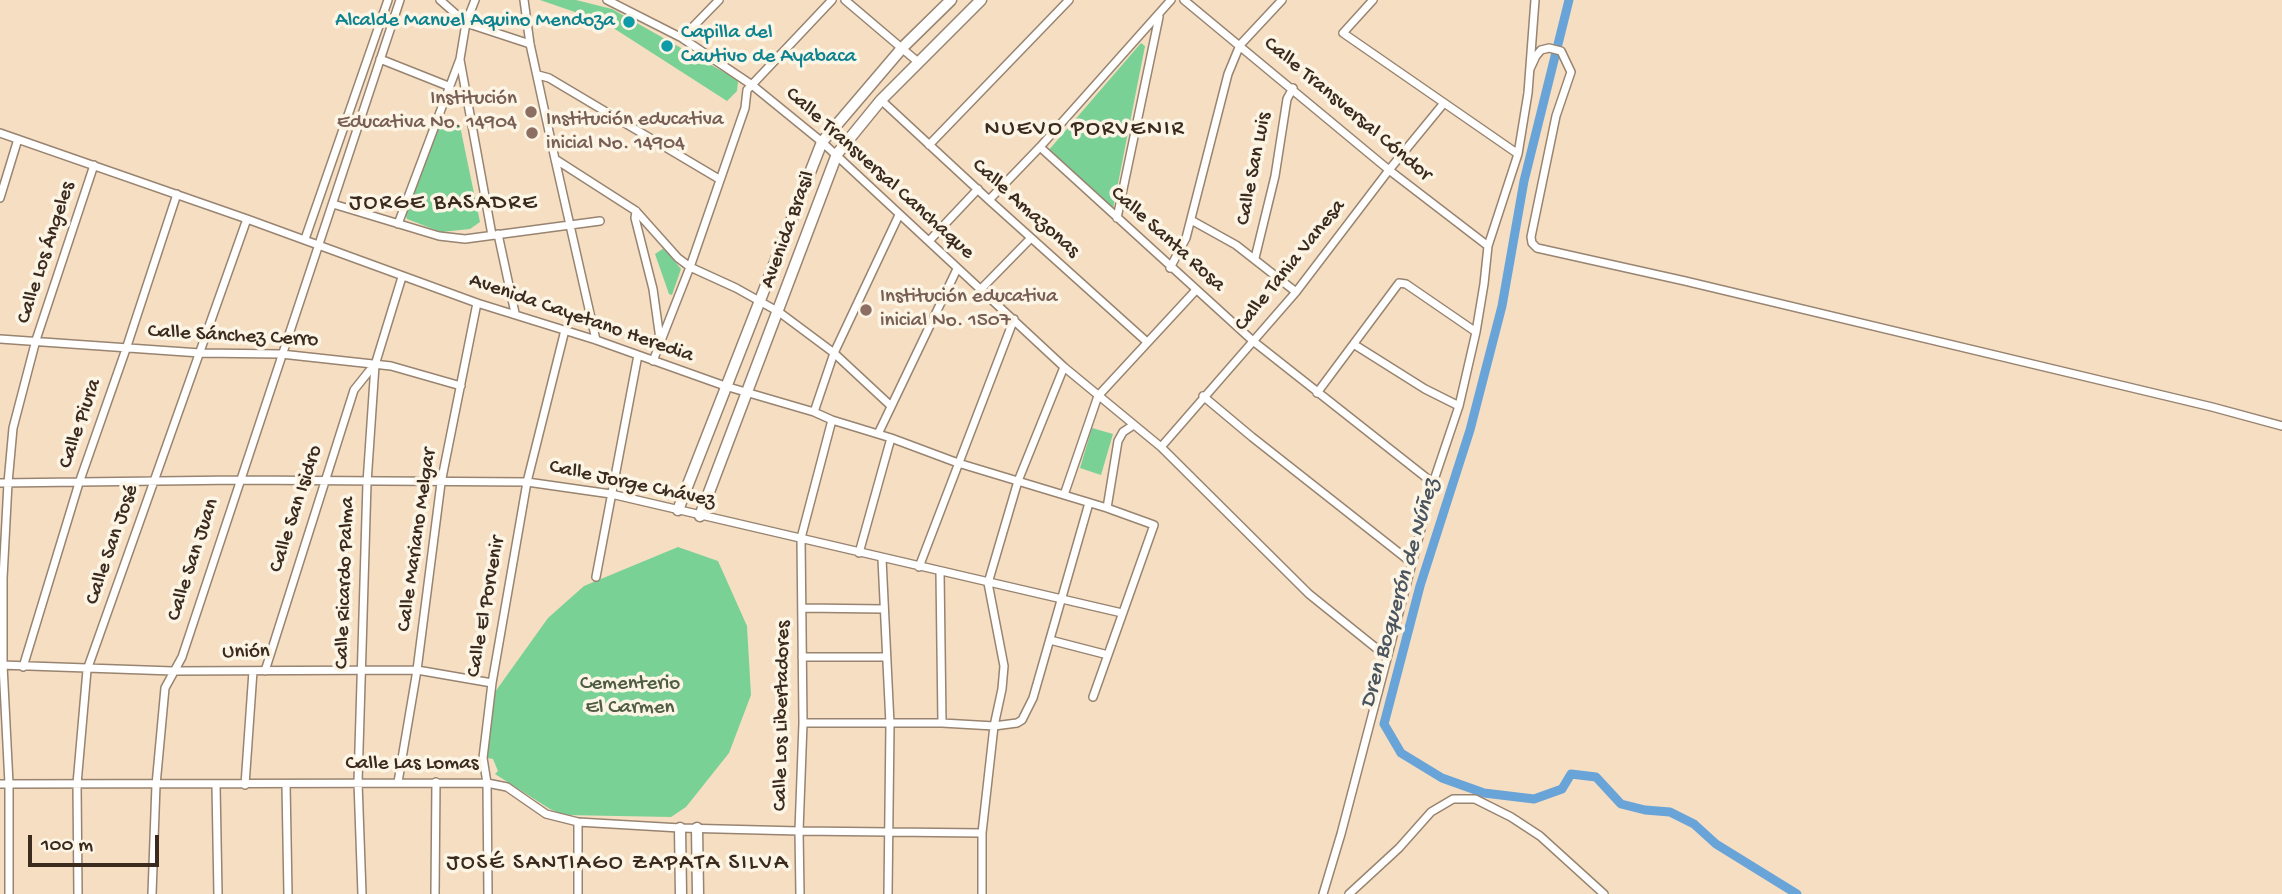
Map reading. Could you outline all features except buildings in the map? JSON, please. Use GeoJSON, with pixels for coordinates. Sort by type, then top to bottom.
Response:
{"type":"FeatureCollection","features":[{"type":"Feature","properties":{"kind":"street"},"geometry":{"type":"LineString","coordinates":[[305,239],[388,0]]}},
{"type":"Feature","properties":{"kind":"street","name":"Calle San Juan"},"geometry":{"type":"LineString","coordinates":[[152,894],[156,785],[165,688],[182,657],[400,0]]}},
{"type":"Feature","properties":{"kind":"street"},"geometry":{"type":"LineString","coordinates":[[440,0],[466,23],[530,44]]}},
{"type":"Feature","properties":{"kind":"street"},"geometry":{"type":"LineString","coordinates":[[398,224],[460,59],[466,23],[475,0]]}},
{"type":"Feature","properties":{"kind":"street"},"geometry":{"type":"LineString","coordinates":[[524,0],[530,44],[596,340]]}},
{"type":"Feature","properties":{"kind":"street","name":"Calle Transversal Canchaque"},"geometry":{"type":"LineString","coordinates":[[607,0],[682,38],[752,85],[837,154],[1064,367],[1132,426],[1161,447],[1310,594],[1386,656]]}},
{"type":"Feature","properties":{"kind":"street"},"geometry":{"type":"LineString","coordinates":[[682,38],[719,0]]}},
{"type":"Feature","properties":{"kind":"street"},"geometry":{"type":"LineString","coordinates":[[653,361],[690,267],[745,108],[747,90],[832,0]]}},
{"type":"Feature","properties":{"kind":"street"},"geometry":{"type":"LineString","coordinates":[[845,0],[918,62]]}},
{"type":"Feature","properties":{"kind":"street","name":"Avenida Brasil"},"geometry":{"type":"LineString","coordinates":[[678,510],[822,142],[903,47],[951,0]]}},
{"type":"Feature","properties":{"kind":"street","name":"Avenida Brasil"},"geometry":{"type":"LineString","coordinates":[[700,516],[837,154],[881,100],[981,0]]}},
{"type":"Feature","properties":{"kind":"street"},"geometry":{"type":"LineString","coordinates":[[929,145],[1069,0]]}},
{"type":"Feature","properties":{"kind":"street"},"geometry":{"type":"LineString","coordinates":[[989,200],[1171,0]]}},
{"type":"Feature","properties":{"kind":"street"},"geometry":{"type":"LineString","coordinates":[[1170,268],[1182,248],[1191,220],[1228,74],[1240,45],[1282,0]]}},
{"type":"Feature","properties":{"kind":"street"},"geometry":{"type":"LineString","coordinates":[[1373,0],[1343,33],[1518,154]]}},
{"type":"Feature","properties":{"kind":"street"},"geometry":{"type":"LineString","coordinates":[[1323,894],[1345,822],[1386,656],[1433,483],[1458,406],[1476,332],[1488,246],[1518,154],[1530,69],[1535,0]]}},
{"type":"Feature","properties":{"kind":"street","name":"Calle Transversal Cóndor"},"geometry":{"type":"LineString","coordinates":[[1186,1],[1389,170],[1488,246]]}},
{"type":"Feature","properties":{"kind":"street"},"geometry":{"type":"LineString","coordinates":[[1117,218],[1160,14]]}},
{"type":"Feature","properties":{"kind":"street"},"geometry":{"type":"LineString","coordinates":[[1530,69],[1536,55],[1549,48],[1560,51],[1571,72],[1556,116],[1531,237],[1536,248],[1685,281],[2282,426]]}},
{"type":"Feature","properties":{"kind":"street"},"geometry":{"type":"LineString","coordinates":[[380,59],[448,86]]}},
{"type":"Feature","properties":{"kind":"street"},"geometry":{"type":"LineString","coordinates":[[460,59],[495,235],[515,313]]}},
{"type":"Feature","properties":{"kind":"street"},"geometry":{"type":"LineString","coordinates":[[538,75],[549,78],[719,179]]}},
{"type":"Feature","properties":{"kind":"street","name":"Calle San Luis"},"geometry":{"type":"LineString","coordinates":[[1255,258],[1275,176],[1287,99],[1293,88]]}},
{"type":"Feature","properties":{"kind":"street","name":"Calle Amazonas"},"geometry":{"type":"LineString","coordinates":[[881,100],[1147,342]]}},
{"type":"Feature","properties":{"kind":"street","name":"Calle Tania Vanesa"},"geometry":{"type":"LineString","coordinates":[[1161,447],[1296,292],[1444,103]]}},
{"type":"Feature","properties":{"kind":"street","name":"Avenida Cayetano Heredia"},"geometry":{"type":"LineString","coordinates":[[0,133],[305,239],[477,303],[515,313],[725,386],[814,412],[958,463],[1154,525],[1122,613]]}},
{"type":"Feature","properties":{"kind":"street"},"geometry":{"type":"LineString","coordinates":[[0,198],[18,139]]}},
{"type":"Feature","properties":{"kind":"street","name":"Calle Santa Rosa"},"geometry":{"type":"LineString","coordinates":[[1040,147],[1252,341],[1433,483]]}},
{"type":"Feature","properties":{"kind":"street"},"geometry":{"type":"LineString","coordinates":[[555,159],[636,211],[678,258],[690,267],[779,312],[834,353],[891,406]]}},
{"type":"Feature","properties":{"kind":"street","name":"Calle Los Ángeles"},"geometry":{"type":"LineString","coordinates":[[9,894],[9,784],[2,665],[4,483],[13,428],[36,340],[94,166]]}},
{"type":"Feature","properties":{"kind":"street"},"geometry":{"type":"LineString","coordinates":[[929,241],[978,189]]}},
{"type":"Feature","properties":{"kind":"street","name":"Calle Piura"},"geometry":{"type":"LineString","coordinates":[[23,667],[79,483],[177,194]]}},
{"type":"Feature","properties":{"kind":"street"},"geometry":{"type":"LineString","coordinates":[[333,204],[439,236],[466,239],[600,220]]}},
{"type":"Feature","properties":{"kind":"street"},"geometry":{"type":"LineString","coordinates":[[636,211],[635,218],[653,289],[660,340]]}},
{"type":"Feature","properties":{"kind":"street"},"geometry":{"type":"LineString","coordinates":[[814,412],[834,353],[899,215]]}},
{"type":"Feature","properties":{"kind":"street","name":"Calle San José"},"geometry":{"type":"LineString","coordinates":[[78,894],[77,784],[87,670],[247,219]]}},
{"type":"Feature","properties":{"kind":"street"},"geometry":{"type":"LineString","coordinates":[[1191,220],[1212,230],[1255,258],[1296,292]]}},
{"type":"Feature","properties":{"kind":"street"},"geometry":{"type":"LineString","coordinates":[[980,289],[1031,239]]}},
{"type":"Feature","properties":{"kind":"street"},"geometry":{"type":"LineString","coordinates":[[878,434],[957,269]]}},
{"type":"Feature","properties":{"kind":"street","name":"Calle Ricardo Palma"},"geometry":{"type":"LineString","coordinates":[[362,894],[358,782],[367,483],[374,365],[402,277]]}},
{"type":"Feature","properties":{"kind":"street"},"geometry":{"type":"LineString","coordinates":[[1317,393],[1402,282],[1476,332]]}},
{"type":"Feature","properties":{"kind":"street"},"geometry":{"type":"LineString","coordinates":[[1064,495],[1098,396],[1196,290]]}},
{"type":"Feature","properties":{"kind":"street","name":"Calle Mariano Melgar"},"geometry":{"type":"LineString","coordinates":[[398,782],[417,670],[441,483],[477,303]]}},
{"type":"Feature","properties":{"kind":"street"},"geometry":{"type":"LineString","coordinates":[[919,567],[1014,319]]}},
{"type":"Feature","properties":{"kind":"street","name":"Calle El Porvenir"},"geometry":{"type":"LineString","coordinates":[[488,894],[487,782],[483,758],[492,683],[527,482],[565,330]]}},
{"type":"Feature","properties":{"kind":"street","name":"Calle Sánchez Cerro"},"geometry":{"type":"LineString","coordinates":[[0,339],[200,353],[281,354],[391,366],[461,386]]}},
{"type":"Feature","properties":{"kind":"street"},"geometry":{"type":"LineString","coordinates":[[1354,345],[1458,406]]}},
{"type":"Feature","properties":{"kind":"street"},"geometry":{"type":"LineString","coordinates":[[596,577],[638,355]]}},
{"type":"Feature","properties":{"kind":"street","name":"Calle San Isidro"},"geometry":{"type":"LineString","coordinates":[[265,671],[354,390],[374,365]]}},
{"type":"Feature","properties":{"kind":"street"},"geometry":{"type":"LineString","coordinates":[[982,894],[982,833],[1004,666],[988,583],[1018,481],[1064,367]]}},
{"type":"Feature","properties":{"kind":"street"},"geometry":{"type":"LineString","coordinates":[[1203,396],[1412,563]]}},
{"type":"Feature","properties":{"kind":"street","name":"Calle Los Libertadores"},"geometry":{"type":"LineString","coordinates":[[800,894],[799,831],[803,723],[801,538],[832,420]]}},
{"type":"Feature","properties":{"kind":"street"},"geometry":{"type":"LineString","coordinates":[[1107,508],[1118,442],[1132,426]]}},
{"type":"Feature","properties":{"kind":"street"},"geometry":{"type":"LineString","coordinates":[[859,553],[891,438]]}},
{"type":"Feature","properties":{"kind":"street","name":"Calle Jorge Chávez"},"geometry":{"type":"LineString","coordinates":[[4,483],[239,480],[367,483],[527,482],[611,494],[1122,613]]}},
{"type":"Feature","properties":{"kind":"street"},"geometry":{"type":"LineString","coordinates":[[803,723],[942,723],[994,726],[1017,723],[1026,713],[1033,698],[1088,503]]}},
{"type":"Feature","properties":{"kind":"street"},"geometry":{"type":"LineString","coordinates":[[882,559],[890,724],[888,894]]}},
{"type":"Feature","properties":{"kind":"street"},"geometry":{"type":"LineString","coordinates":[[940,572],[942,723]]}},
{"type":"Feature","properties":{"kind":"street"},"geometry":{"type":"LineString","coordinates":[[802,608],[884,609]]}},
{"type":"Feature","properties":{"kind":"street"},"geometry":{"type":"LineString","coordinates":[[1093,697],[1122,613]]}},
{"type":"Feature","properties":{"kind":"street"},"geometry":{"type":"LineString","coordinates":[[1049,640],[1108,655]]}},
{"type":"Feature","properties":{"kind":"street"},"geometry":{"type":"LineString","coordinates":[[802,657],[886,657]]}},
{"type":"Feature","properties":{"kind":"street","name":"Unión"},"geometry":{"type":"LineString","coordinates":[[2,665],[87,670],[417,670],[492,683]]}},
{"type":"Feature","properties":{"kind":"street"},"geometry":{"type":"LineString","coordinates":[[245,785],[253,671]]}},
{"type":"Feature","properties":{"kind":"street"},"geometry":{"type":"LineString","coordinates":[[435,894],[436,782]]}},
{"type":"Feature","properties":{"kind":"street","name":"Calle Las Lomas"},"geometry":{"type":"LineString","coordinates":[[0,784],[487,782],[507,786],[546,814],[578,822],[680,828],[982,833]]}},
{"type":"Feature","properties":{"kind":"street"},"geometry":{"type":"LineString","coordinates":[[286,784],[288,894]]}},
{"type":"Feature","properties":{"kind":"street"},"geometry":{"type":"LineString","coordinates":[[216,785],[218,894]]}},
{"type":"Feature","properties":{"kind":"street"},"geometry":{"type":"LineString","coordinates":[[1349,894],[1399,848],[1431,812],[1453,799],[1475,799],[1511,817],[1540,836],[1604,894]]}},
{"type":"Feature","properties":{"kind":"street"},"geometry":{"type":"LineString","coordinates":[[578,822],[578,894]]}},
{"type":"Feature","properties":{"kind":"street"},"geometry":{"type":"LineString","coordinates":[[680,828],[681,894]]}},
{"type":"Feature","properties":{"kind":"street"},"geometry":{"type":"LineString","coordinates":[[697,828],[698,894]]}},
{"type":"Feature","properties":{"kind":"green space"},"geometry":{"type":"Polygon","coordinates":[[[540,0],[576,0],[612,9],[736,79],[737,91],[727,101],[604,22],[540,0]]]}},
{"type":"Feature","properties":{"kind":"green space"},"geometry":{"type":"Polygon","coordinates":[[[1141,43],[1145,46],[1113,209],[1048,151],[1141,43]]]}},
{"type":"Feature","properties":{"kind":"green space"},"geometry":{"type":"Polygon","coordinates":[[[440,123],[460,126],[480,222],[470,229],[441,232],[407,219],[404,211],[440,123]]]}},
{"type":"Feature","properties":{"kind":"green space"},"geometry":{"type":"Polygon","coordinates":[[[664,248],[681,269],[672,295],[669,294],[655,254],[664,248]]]}},
{"type":"Feature","properties":{"kind":"green space"},"geometry":{"type":"Polygon","coordinates":[[[1092,428],[1113,434],[1101,475],[1080,468],[1092,428]]]}},
{"type":"Feature","properties":{"kind":"green space","name":"Cementerio El Carmen"},"geometry":{"type":"Polygon","coordinates":[[[678,547],[718,561],[747,626],[751,695],[729,753],[686,807],[671,817],[564,815],[550,809],[495,774],[498,771],[493,759],[485,755],[495,692],[548,618],[584,586],[678,547]]]}},
{"type":"Feature","properties":{"kind":"waterway","name":"Dren Boquerón de Núñez"},"geometry":{"type":"LineString","coordinates":[[1569,0],[1524,181],[1502,306],[1470,430],[1420,586],[1384,724],[1401,753],[1442,778],[1484,793],[1534,799],[1562,789],[1571,774],[1596,777],[1621,804],[1670,812],[1694,824],[1716,844],[1797,894]]}},
{"type":"Feature","properties":{"kind":"place","name":"Alcalde Manuel Aquino Mendoza"},"geometry":{"type":"Point","coordinates":[629,22]}},
{"type":"Feature","properties":{"kind":"place","name":"Capilla del Cautivo de Ayabaca"},"geometry":{"type":"Point","coordinates":[667,46]}},
{"type":"Feature","properties":{"kind":"place","name":"Institución Educativa No. 14904"},"geometry":{"type":"Point","coordinates":[531,112]}},
{"type":"Feature","properties":{"kind":"place","name":"Institución educativa inicial No. 14904"},"geometry":{"type":"Point","coordinates":[532,133]}},
{"type":"Feature","properties":{"kind":"place","name":"Institución educativa inicial No. 1507"},"geometry":{"type":"Point","coordinates":[866,310]}},
{"type":"Feature","properties":{"kind":"district","name":"NUEVO PORVENIR"},"geometry":{"type":"Point","coordinates":[1085,130]}},
{"type":"Feature","properties":{"kind":"district","name":"JORGE BASADRE"},"geometry":{"type":"Point","coordinates":[444,204]}},
{"type":"Feature","properties":{"kind":"district","name":"JOSÉ SANTIAGO ZAPATA SILVA"},"geometry":{"type":"Point","coordinates":[618,864]}}]}
